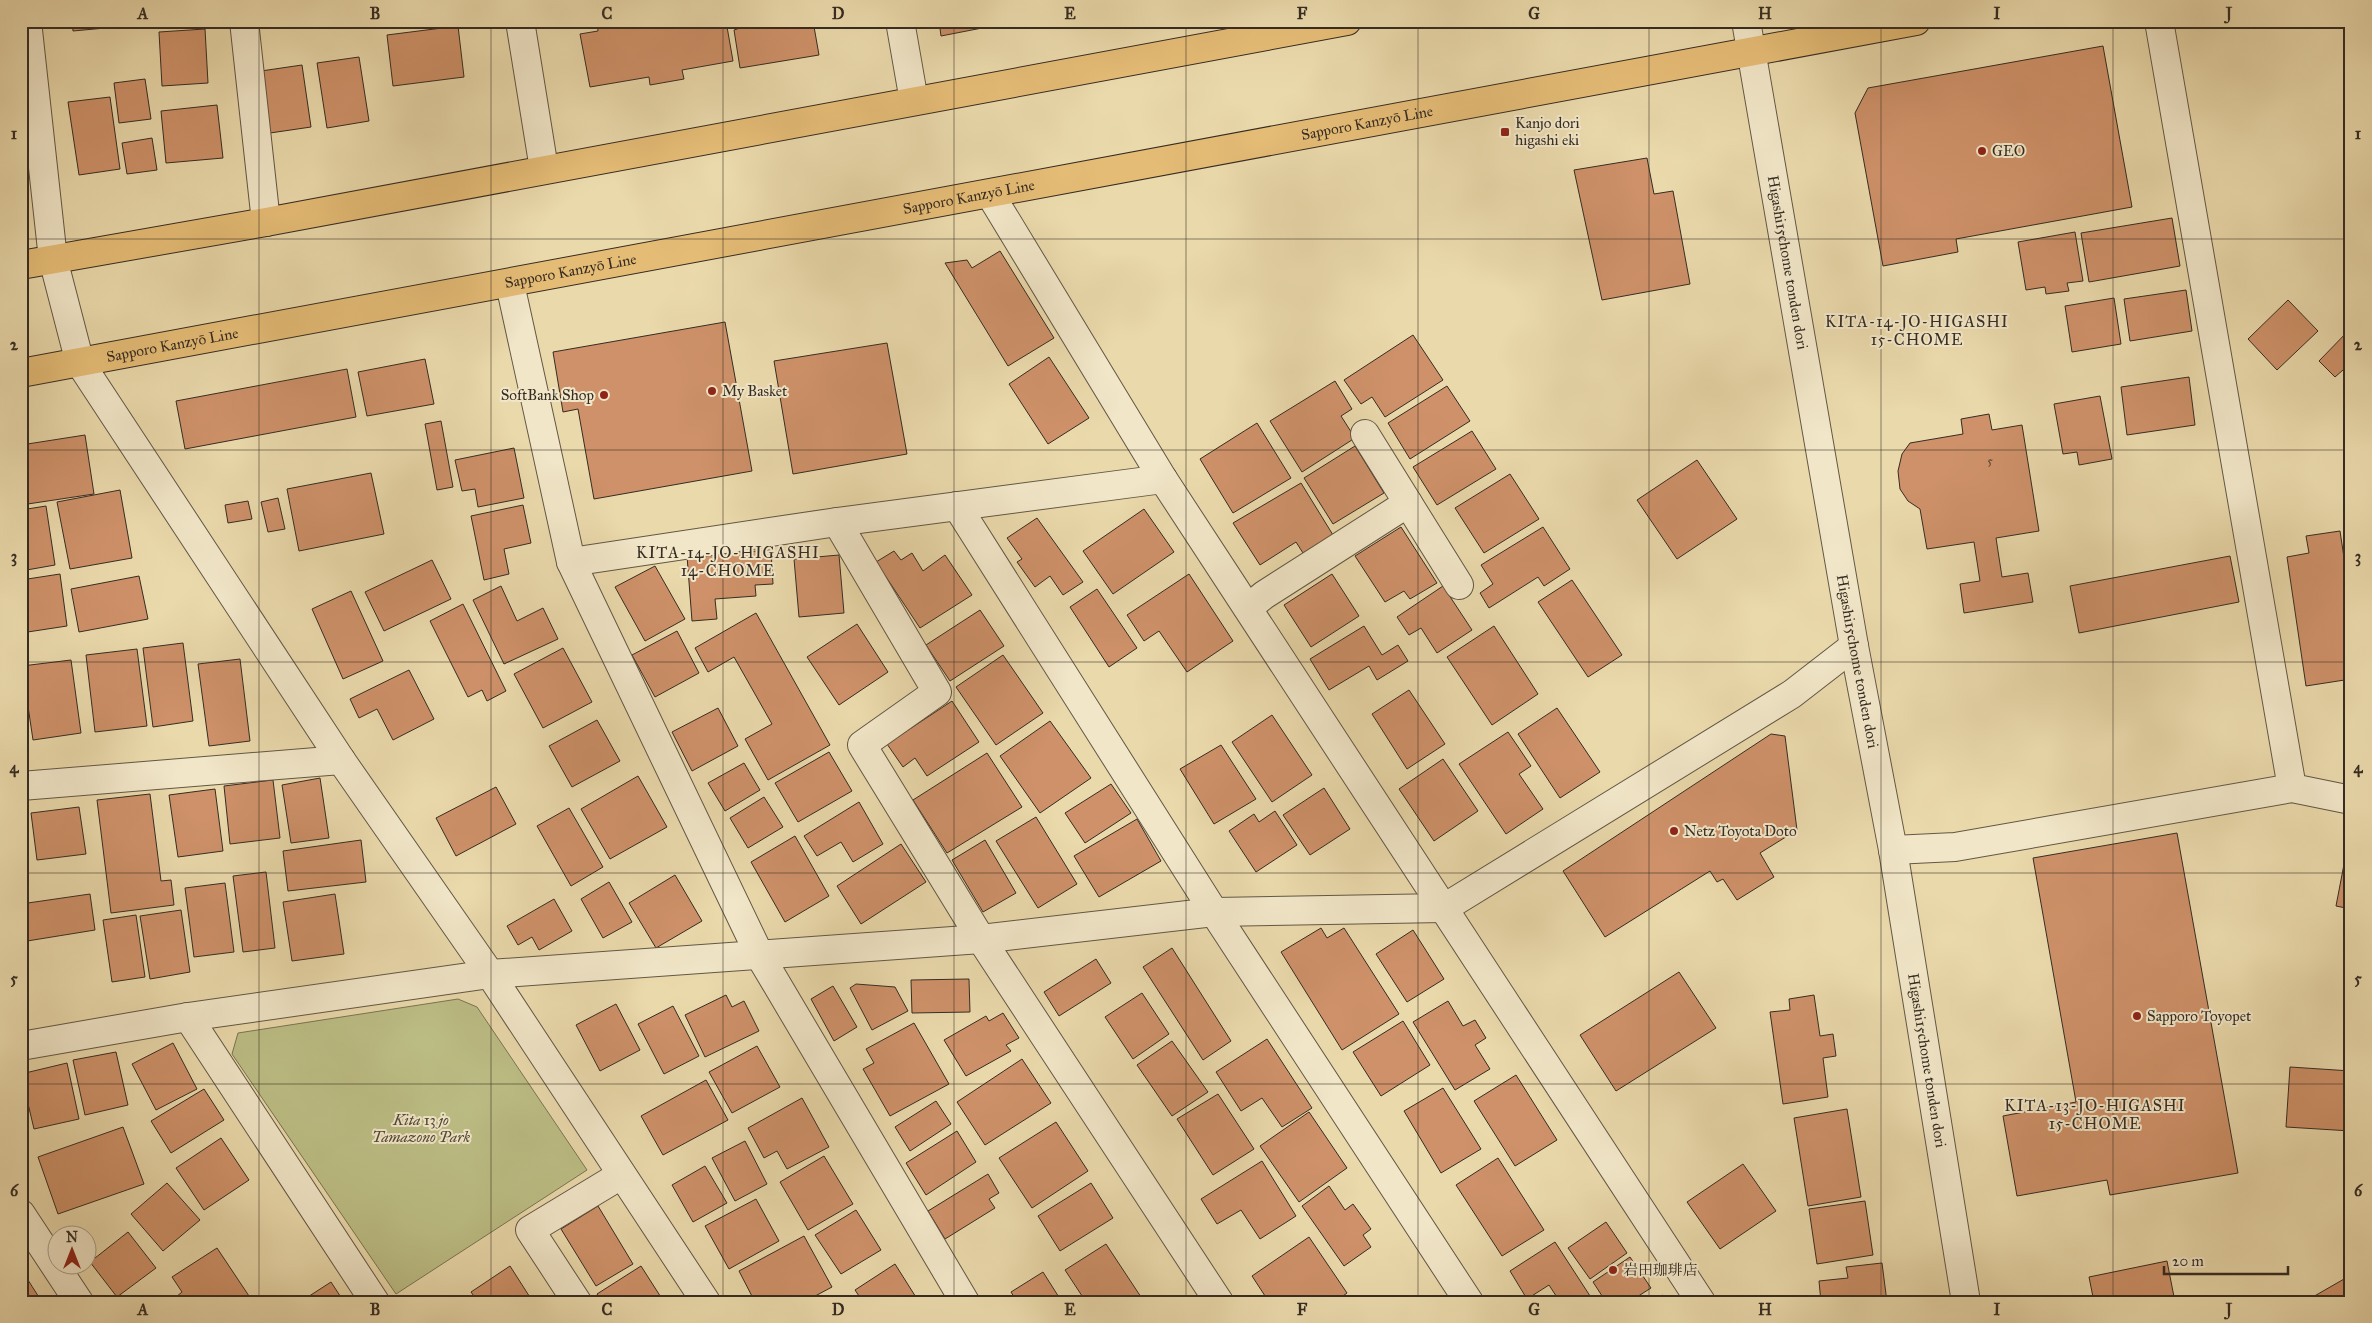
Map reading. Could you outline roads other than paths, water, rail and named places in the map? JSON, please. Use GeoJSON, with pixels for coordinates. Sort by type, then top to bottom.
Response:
{"type":"FeatureCollection","features":[{"type":"Feature","properties":{"kind":"main road"},"geometry":{"type":"LineString","coordinates":[[21,265],[266,222],[1347,21]]}},
{"type":"Feature","properties":{"kind":"main road","name":"Sapporo Kanzyō Line"},"geometry":{"type":"LineString","coordinates":[[21,374],[1916,21]]}},
{"type":"Feature","properties":{"kind":"street"},"geometry":{"type":"LineString","coordinates":[[28,21],[53,259],[80,363],[341,760],[490,974],[706,1302]]}},
{"type":"Feature","properties":{"kind":"street"},"geometry":{"type":"LineString","coordinates":[[244,21],[266,222]]}},
{"type":"Feature","properties":{"kind":"street"},"geometry":{"type":"LineString","coordinates":[[520,21],[544,170]]}},
{"type":"Feature","properties":{"kind":"street"},"geometry":{"type":"LineString","coordinates":[[900,21],[914,101]]}},
{"type":"Feature","properties":{"kind":"street","name":"Higashi15chome tonden dori"},"geometry":{"type":"LineString","coordinates":[[1746,21],[1753,52],[1854,646],[1893,850],[1966,1302]]}},
{"type":"Feature","properties":{"kind":"street"},"geometry":{"type":"LineString","coordinates":[[2159,21],[2292,788]]}},
{"type":"Feature","properties":{"kind":"street"},"geometry":{"type":"LineString","coordinates":[[990,194],[1163,479],[1701,1302]]}},
{"type":"Feature","properties":{"kind":"street"},"geometry":{"type":"LineString","coordinates":[[510,284],[571,562],[760,956],[965,1302]]}},
{"type":"Feature","properties":{"kind":"street"},"geometry":{"type":"LineString","coordinates":[[1365,434],[1459,585]]}},
{"type":"Feature","properties":{"kind":"street"},"geometry":{"type":"LineString","coordinates":[[571,562],[837,522],[1163,479]]}},
{"type":"Feature","properties":{"kind":"street"},"geometry":{"type":"LineString","coordinates":[[1248,608],[1264,595],[1408,503]]}},
{"type":"Feature","properties":{"kind":"street"},"geometry":{"type":"LineString","coordinates":[[957,506],[1214,912],[1470,1302]]}},
{"type":"Feature","properties":{"kind":"street"},"geometry":{"type":"LineString","coordinates":[[837,522],[937,692],[862,745],[981,939],[1219,1302]]}},
{"type":"Feature","properties":{"kind":"street"},"geometry":{"type":"LineString","coordinates":[[21,1046],[188,1017],[490,974],[981,939],[1214,912],[1444,908],[1792,694],[1854,646]]}},
{"type":"Feature","properties":{"kind":"street"},"geometry":{"type":"LineString","coordinates":[[21,786],[341,760]]}},
{"type":"Feature","properties":{"kind":"street"},"geometry":{"type":"LineString","coordinates":[[1893,850],[1955,846],[2292,788],[2351,800]]}},
{"type":"Feature","properties":{"kind":"street"},"geometry":{"type":"LineString","coordinates":[[188,1017],[375,1302]]}},
{"type":"Feature","properties":{"kind":"street"},"geometry":{"type":"LineString","coordinates":[[577,1302],[530,1230],[621,1175]]}},
{"type":"Feature","properties":{"kind":"street"},"geometry":{"type":"LineString","coordinates":[[21,1214],[79,1302]]}},
{"type":"Feature","properties":{"kind":"place","name":"Kanjo dori higashi eki"},"geometry":{"type":"Point","coordinates":[1505,132]}},
{"type":"Feature","properties":{"kind":"place","name":"GEO"},"geometry":{"type":"Point","coordinates":[1982,151]}},
{"type":"Feature","properties":{"kind":"place","name":"My Basket"},"geometry":{"type":"Point","coordinates":[712,391]}},
{"type":"Feature","properties":{"kind":"place","name":"SoftBank Shop"},"geometry":{"type":"Point","coordinates":[604,395]}},
{"type":"Feature","properties":{"kind":"place","name":"Netz Toyota Doto"},"geometry":{"type":"Point","coordinates":[1674,831]}},
{"type":"Feature","properties":{"kind":"place","name":"Sapporo Toyopet"},"geometry":{"type":"Point","coordinates":[2137,1016]}},
{"type":"Feature","properties":{"kind":"place","name":"岩田珈琲店"},"geometry":{"type":"Point","coordinates":[1613,1270]}},
{"type":"Feature","properties":{"kind":"district","name":"KITA-14-JO-HIGASHI 15-CHOME"},"geometry":{"type":"Point","coordinates":[1917,330]}},
{"type":"Feature","properties":{"kind":"district","name":"KITA-14-JO-HIGASHI 14-CHOME"},"geometry":{"type":"Point","coordinates":[728,561]}},
{"type":"Feature","properties":{"kind":"district","name":"KITA-13-JO-HIGASHI 15-CHOME"},"geometry":{"type":"Point","coordinates":[2095,1114]}},
{"type":"Feature","properties":{"kind":"park label","name":"Kita 13 jo Tamazono Park"},"geometry":{"type":"Point","coordinates":[421,1128]}}]}
